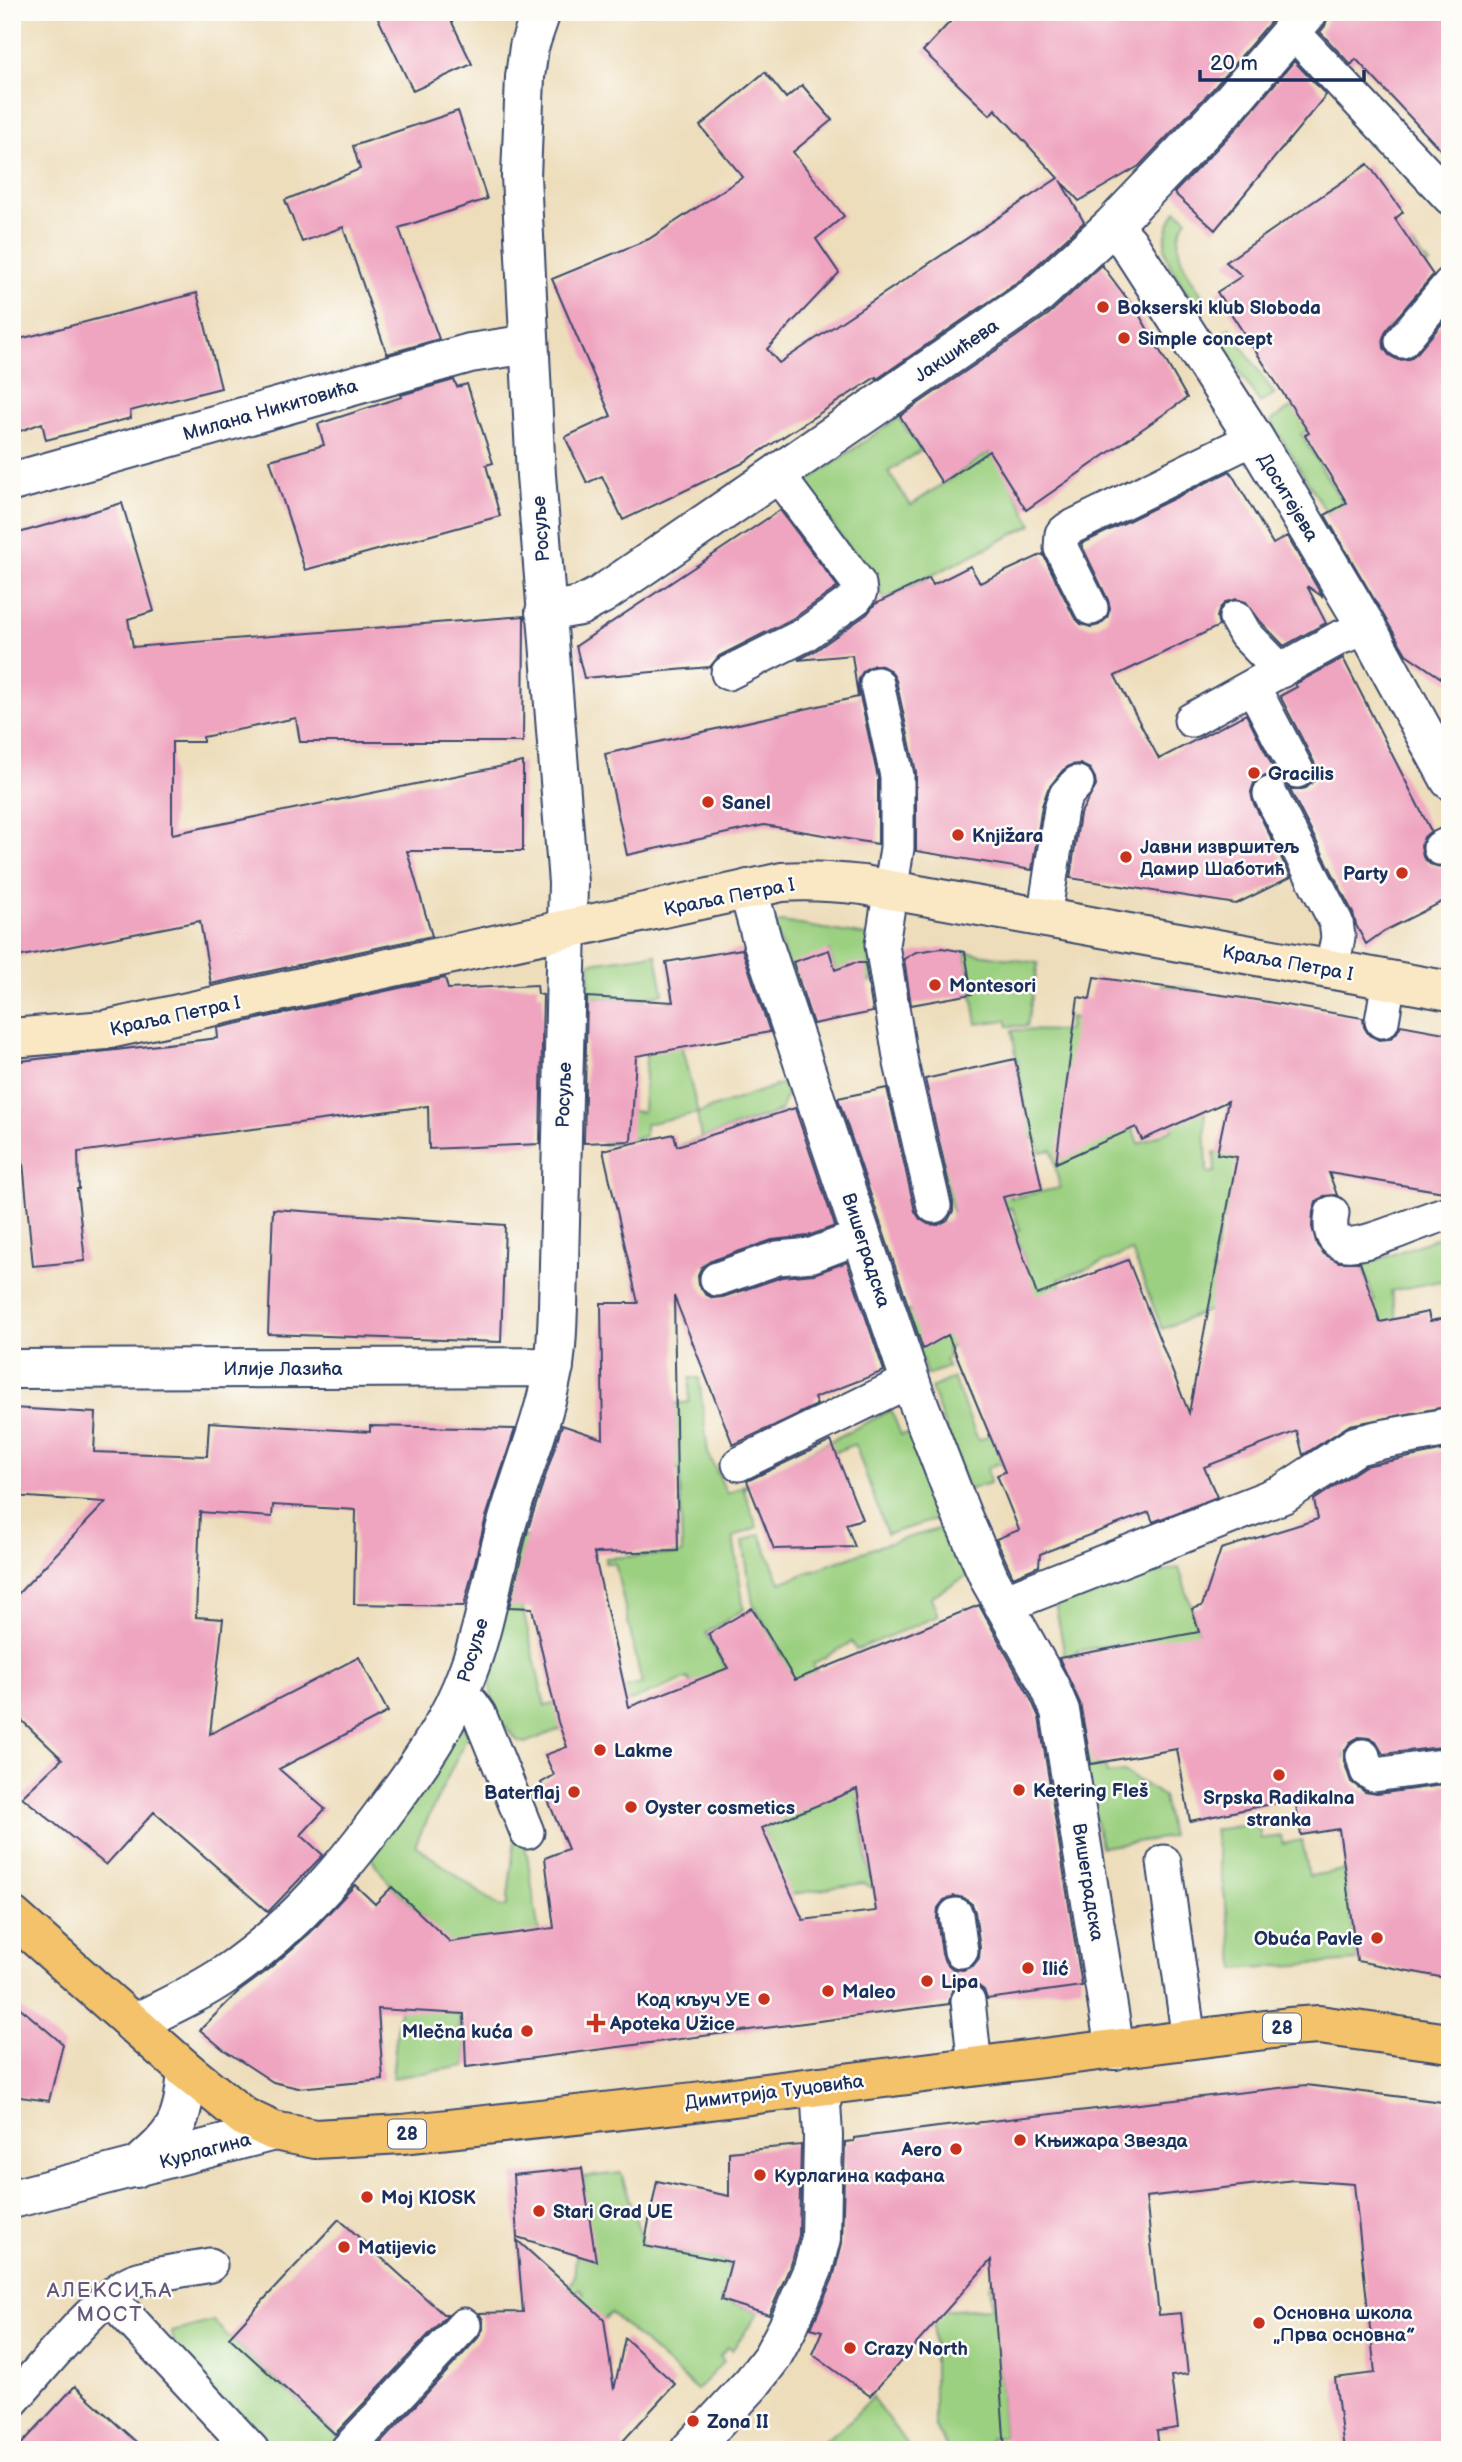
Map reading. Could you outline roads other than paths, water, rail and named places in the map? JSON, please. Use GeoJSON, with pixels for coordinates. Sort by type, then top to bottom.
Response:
{"type":"FeatureCollection","features":[{"type":"Feature","properties":{"kind":"main road","name":"Краља Петра I"},"geometry":{"type":"LineString","coordinates":[[12,1038],[105,1030],[782,882],[828,881],[890,890],[1450,991]]}},
{"type":"Feature","properties":{"kind":"main road","name":"28"},"geometry":{"type":"LineString","coordinates":[[12,1916],[134,2024]]}},
{"type":"Feature","properties":{"kind":"main road","name":"Димитрија Туцовића"},"geometry":{"type":"LineString","coordinates":[[134,2024],[244,2117],[274,2131],[316,2139],[402,2134],[681,2104],[1319,2025],[1450,2043]]}},
{"type":"Feature","properties":{"kind":"street","name":"Росуље"},"geometry":{"type":"LineString","coordinates":[[134,2024],[225,1975],[268,1942],[317,1896],[368,1835],[430,1750],[458,1695],[476,1647],[496,1564],[541,1419],[554,1367],[558,1307],[568,883],[545,612],[529,344],[521,138],[529,47],[541,12]]}},
{"type":"Feature","properties":{"kind":"street","name":"Јакшићева"},"geometry":{"type":"LineString","coordinates":[[545,612],[580,606],[601,595],[1036,296],[1112,226],[1229,104],[1300,22]]}},
{"type":"Feature","properties":{"kind":"street","name":"Доситејева"},"geometry":{"type":"LineString","coordinates":[[1112,226],[1128,243],[1254,438],[1367,628],[1437,724],[1450,780]]}},
{"type":"Feature","properties":{"kind":"street","name":"Милана Никитовића"},"geometry":{"type":"LineString","coordinates":[[12,482],[470,353],[529,344]]}},
{"type":"Feature","properties":{"kind":"street","name":"Вишеградска"},"geometry":{"type":"LineString","coordinates":[[748,889],[762,940],[911,1380],[962,1516],[1003,1604],[1056,1699],[1063,1721],[1115,2050]]}},
{"type":"Feature","properties":{"kind":"street","name":"Илије Лазића"},"geometry":{"type":"LineString","coordinates":[[12,1369],[554,1367]]}},
{"type":"Feature","properties":{"kind":"street"},"geometry":{"type":"LineString","coordinates":[[1003,1604],[1283,1494],[1356,1446],[1450,1427]]}},
{"type":"Feature","properties":{"kind":"street","name":"Курлагина"},"geometry":{"type":"LineString","coordinates":[[135,2169],[167,2141],[179,2121],[187,2071]]}},
{"type":"Feature","properties":{"kind":"street"},"geometry":{"type":"LineString","coordinates":[[690,2450],[752,2383],[772,2357],[813,2269],[821,2238],[823,2136],[820,2086]]}},
{"type":"Feature","properties":{"kind":"street","name":"Курлагина"},"geometry":{"type":"LineString","coordinates":[[12,2200],[274,2131]]}},
{"type":"Feature","properties":{"kind":"lane"},"geometry":{"type":"LineString","coordinates":[[1300,22],[1443,179]]}},
{"type":"Feature","properties":{"kind":"lane"},"geometry":{"type":"LineString","coordinates":[[1402,341],[1450,284]]}},
{"type":"Feature","properties":{"kind":"lane"},"geometry":{"type":"LineString","coordinates":[[1091,608],[1061,548],[1062,534],[1068,528],[1254,438]]}},
{"type":"Feature","properties":{"kind":"lane"},"geometry":{"type":"LineString","coordinates":[[728,673],[804,635],[856,598],[860,592],[859,584],[777,474]]}},
{"type":"Feature","properties":{"kind":"lane"},"geometry":{"type":"LineString","coordinates":[[1236,618],[1245,634],[1289,673],[1297,771]]}},
{"type":"Feature","properties":{"kind":"lane"},"geometry":{"type":"LineString","coordinates":[[1191,720],[1289,673],[1339,638],[1367,628]]}},
{"type":"Feature","properties":{"kind":"lane"},"geometry":{"type":"LineString","coordinates":[[877,684],[897,776],[897,848],[883,928],[883,957],[901,1063],[934,1206]]}},
{"type":"Feature","properties":{"kind":"lane"},"geometry":{"type":"LineString","coordinates":[[1044,918],[1061,809],[1066,795],[1077,783]]}},
{"type":"Feature","properties":{"kind":"lane"},"geometry":{"type":"LineString","coordinates":[[1270,794],[1336,922],[1338,937],[1332,970]]}},
{"type":"Feature","properties":{"kind":"lane"},"geometry":{"type":"LineString","coordinates":[[1382,1021],[1389,980]]}},
{"type":"Feature","properties":{"kind":"lane"},"geometry":{"type":"LineString","coordinates":[[1332,1213],[1332,1237],[1337,1241],[1357,1245],[1450,1212]]}},
{"type":"Feature","properties":{"kind":"lane"},"geometry":{"type":"LineString","coordinates":[[717,1279],[768,1260],[812,1255],[862,1236]]}},
{"type":"Feature","properties":{"kind":"lane"},"geometry":{"type":"LineString","coordinates":[[738,1464],[911,1380]]}},
{"type":"Feature","properties":{"kind":"lane"},"geometry":{"type":"LineString","coordinates":[[458,1695],[472,1704],[479,1714],[527,1832]]}},
{"type":"Feature","properties":{"kind":"lane"},"geometry":{"type":"LineString","coordinates":[[1363,1756],[1367,1771],[1374,1776],[1450,1765]]}},
{"type":"Feature","properties":{"kind":"lane"},"geometry":{"type":"LineString","coordinates":[[1164,1862],[1189,2040]]}},
{"type":"Feature","properties":{"kind":"lane"},"geometry":{"type":"LineString","coordinates":[[956,1914],[961,1951]]}},
{"type":"Feature","properties":{"kind":"lane"},"geometry":{"type":"LineString","coordinates":[[968,2001],[975,2066]]}},
{"type":"Feature","properties":{"kind":"lane"},"geometry":{"type":"LineString","coordinates":[[12,2402],[109,2297],[134,2280],[210,2265]]}},
{"type":"Feature","properties":{"kind":"lane"},"geometry":{"type":"LineString","coordinates":[[109,2297],[252,2450]]}},
{"type":"Feature","properties":{"kind":"lane"},"geometry":{"type":"LineString","coordinates":[[347,2450],[464,2325]]}},
{"type":"Feature","properties":{"kind":"place","name":"Bokserski klub Sloboda"},"geometry":{"type":"Point","coordinates":[1103,307]}},
{"type":"Feature","properties":{"kind":"place","name":"Simple concept"},"geometry":{"type":"Point","coordinates":[1124,338]}},
{"type":"Feature","properties":{"kind":"place","name":"Gracilis"},"geometry":{"type":"Point","coordinates":[1254,773]}},
{"type":"Feature","properties":{"kind":"place","name":"Sanel"},"geometry":{"type":"Point","coordinates":[708,802]}},
{"type":"Feature","properties":{"kind":"place","name":"Knjižara"},"geometry":{"type":"Point","coordinates":[958,835]}},
{"type":"Feature","properties":{"kind":"place","name":"Јавни извршитељ Дамир Шаботић"},"geometry":{"type":"Point","coordinates":[1126,857]}},
{"type":"Feature","properties":{"kind":"place","name":"Party"},"geometry":{"type":"Point","coordinates":[1402,873]}},
{"type":"Feature","properties":{"kind":"place","name":"Montesori"},"geometry":{"type":"Point","coordinates":[935,985]}},
{"type":"Feature","properties":{"kind":"place","name":"Lakme"},"geometry":{"type":"Point","coordinates":[600,1750]}},
{"type":"Feature","properties":{"kind":"place","name":"Srpska Radikalna stranka"},"geometry":{"type":"Point","coordinates":[1279,1775]}},
{"type":"Feature","properties":{"kind":"place","name":"Ketering Fleš"},"geometry":{"type":"Point","coordinates":[1019,1790]}},
{"type":"Feature","properties":{"kind":"place","name":"Baterflaj"},"geometry":{"type":"Point","coordinates":[574,1792]}},
{"type":"Feature","properties":{"kind":"place","name":"Oyster cosmetics"},"geometry":{"type":"Point","coordinates":[631,1807]}},
{"type":"Feature","properties":{"kind":"place","name":"Obuća Pavle"},"geometry":{"type":"Point","coordinates":[1377,1938]}},
{"type":"Feature","properties":{"kind":"place","name":"Ilić"},"geometry":{"type":"Point","coordinates":[1028,1968]}},
{"type":"Feature","properties":{"kind":"place","name":"Lipa"},"geometry":{"type":"Point","coordinates":[927,1981]}},
{"type":"Feature","properties":{"kind":"place","name":"Maleo"},"geometry":{"type":"Point","coordinates":[828,1991]}},
{"type":"Feature","properties":{"kind":"place","name":"Код кључ УЕ"},"geometry":{"type":"Point","coordinates":[764,1999]}},
{"type":"Feature","properties":{"kind":"place","name":"Apoteka Užice"},"geometry":{"type":"Point","coordinates":[596,2023]}},
{"type":"Feature","properties":{"kind":"place","name":"Mlečna kuća"},"geometry":{"type":"Point","coordinates":[527,2031]}},
{"type":"Feature","properties":{"kind":"place","name":"Књижара Звезда"},"geometry":{"type":"Point","coordinates":[1020,2140]}},
{"type":"Feature","properties":{"kind":"place","name":"Aero"},"geometry":{"type":"Point","coordinates":[956,2149]}},
{"type":"Feature","properties":{"kind":"place","name":"Курлагина кафана"},"geometry":{"type":"Point","coordinates":[760,2175]}},
{"type":"Feature","properties":{"kind":"place","name":"Moj KIOSK"},"geometry":{"type":"Point","coordinates":[367,2197]}},
{"type":"Feature","properties":{"kind":"place","name":"Stari Grad UE"},"geometry":{"type":"Point","coordinates":[539,2211]}},
{"type":"Feature","properties":{"kind":"place","name":"Matijevic"},"geometry":{"type":"Point","coordinates":[344,2247]}},
{"type":"Feature","properties":{"kind":"place","name":"Основна школа „Прва основна”"},"geometry":{"type":"Point","coordinates":[1259,2323]}},
{"type":"Feature","properties":{"kind":"place","name":"Crazy North"},"geometry":{"type":"Point","coordinates":[850,2348]}},
{"type":"Feature","properties":{"kind":"place","name":"Zona II"},"geometry":{"type":"Point","coordinates":[693,2421]}},
{"type":"Feature","properties":{"kind":"district","name":"АЛЕКСИЋА МОСТ"},"geometry":{"type":"Point","coordinates":[110,2302]}}]}
